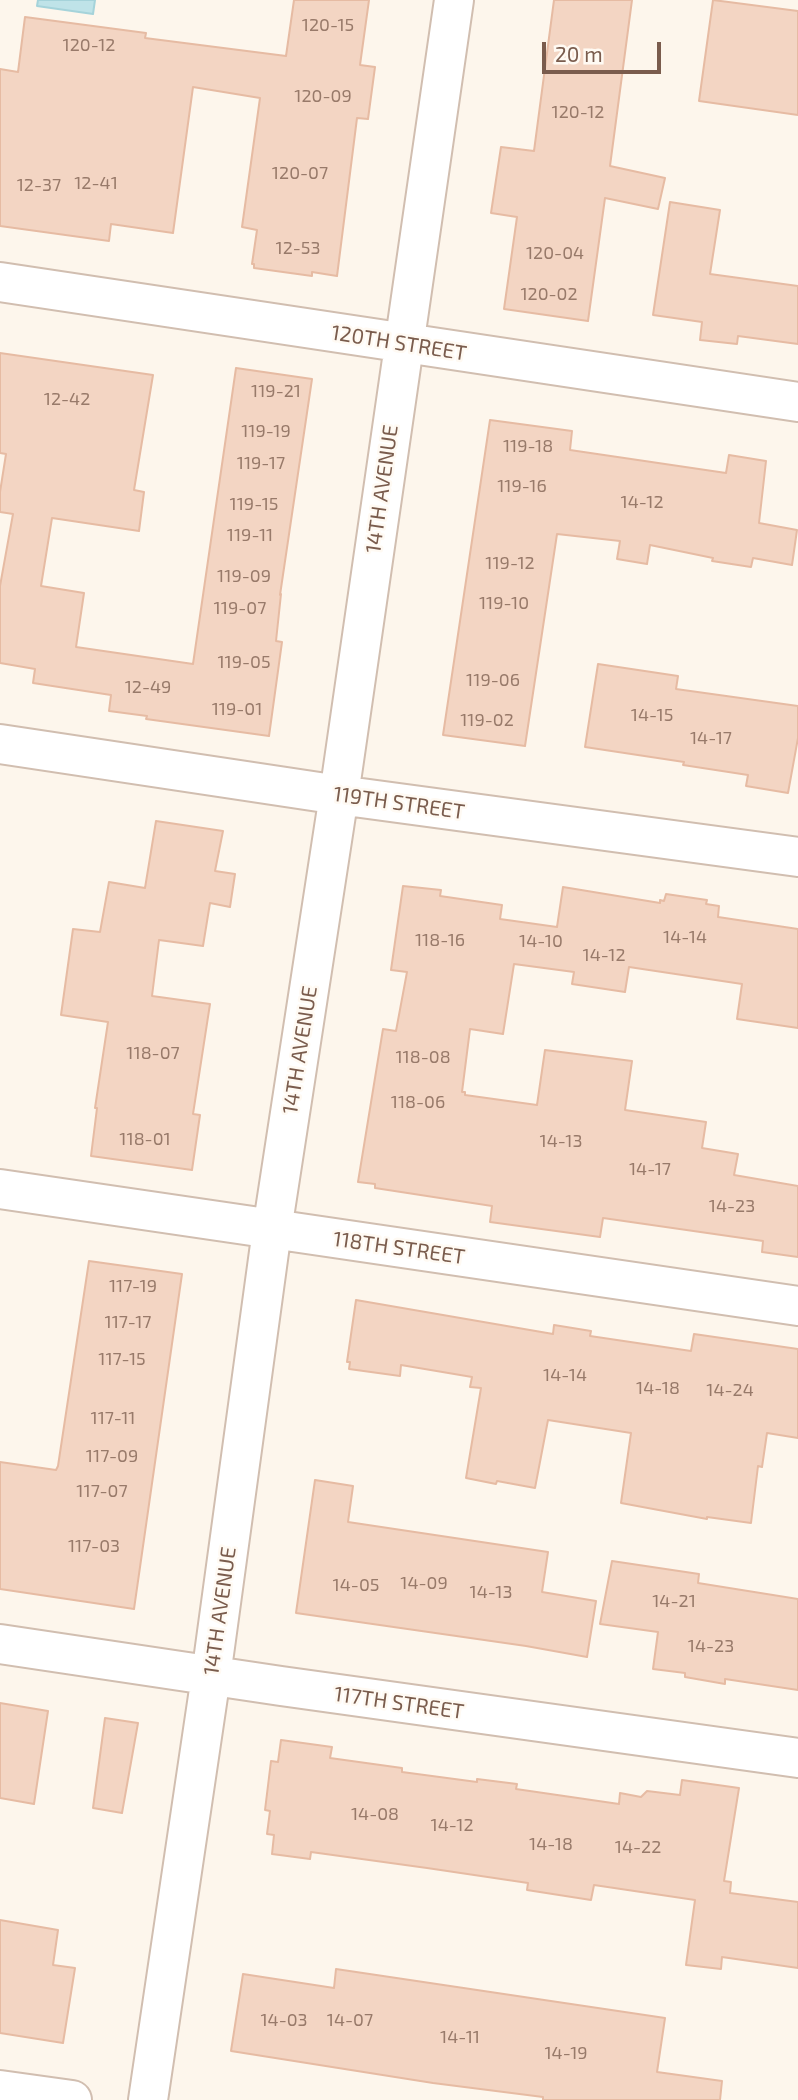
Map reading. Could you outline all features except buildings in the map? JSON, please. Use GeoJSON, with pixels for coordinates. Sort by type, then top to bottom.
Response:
{"type":"FeatureCollection","features":[{"type":"Feature","properties":{"kind":"street","name":"14TH AVENUE"},"geometry":{"type":"LineString","coordinates":[[148,2100],[211,1676],[272,1230],[339,794],[454,0]]}},
{"type":"Feature","properties":{"kind":"street","name":"120TH STREET"},"geometry":{"type":"LineString","coordinates":[[0,282],[798,402]]}},
{"type":"Feature","properties":{"kind":"street","name":"119TH STREET"},"geometry":{"type":"LineString","coordinates":[[0,744],[798,857]]}},
{"type":"Feature","properties":{"kind":"street","name":"118TH STREET"},"geometry":{"type":"LineString","coordinates":[[0,1189],[798,1306]]}},
{"type":"Feature","properties":{"kind":"street","name":"117TH STREET"},"geometry":{"type":"LineString","coordinates":[[0,1644],[798,1758]]}},
{"type":"Feature","properties":{"kind":"street"},"geometry":{"type":"LineString","coordinates":[[0,2090],[72,2100]]}},
{"type":"Feature","properties":{"kind":"water"},"geometry":{"type":"Polygon","coordinates":[[[38,0],[95,0],[93,14],[37,6],[38,0]]]}}]}
